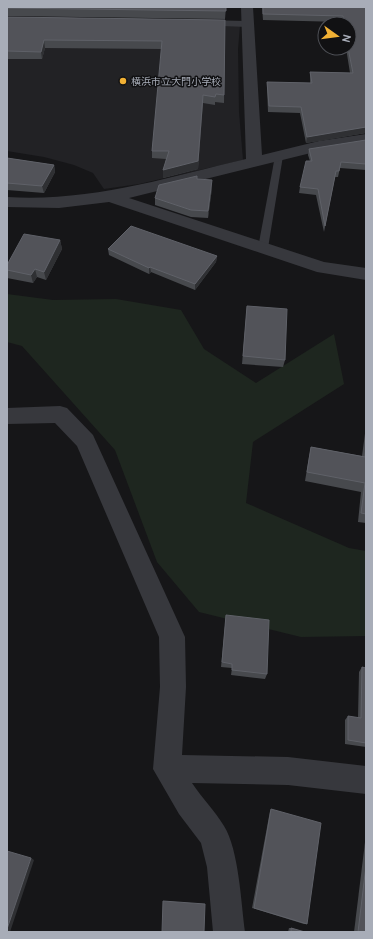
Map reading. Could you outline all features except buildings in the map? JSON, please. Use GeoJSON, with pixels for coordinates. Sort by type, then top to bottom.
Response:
{"type":"FeatureCollection","features":[{"type":"Feature","properties":{"kind":"street"},"geometry":{"type":"LineString","coordinates":[[247,7],[254,161]]}},
{"type":"Feature","properties":{"kind":"street"},"geometry":{"type":"LineString","coordinates":[[185,23],[248,24]]}},
{"type":"Feature","properties":{"kind":"street"},"geometry":{"type":"LineString","coordinates":[[7,202],[48,205],[76,203],[110,197],[319,146],[366,139]]}},
{"type":"Feature","properties":{"kind":"street"},"geometry":{"type":"LineString","coordinates":[[110,197],[323,268],[366,274]]}},
{"type":"Feature","properties":{"kind":"street"},"geometry":{"type":"LineString","coordinates":[[7,416],[60,414],[84,441],[103,481],[124,532],[148,580],[172,637],[173,687],[166,769],[189,804],[214,836],[222,867],[229,932]]}},
{"type":"Feature","properties":{"kind":"street"},"geometry":{"type":"LineString","coordinates":[[166,769],[288,771],[366,780]]}},
{"type":"Feature","properties":{"kind":"lane"},"geometry":{"type":"LineString","coordinates":[[263,248],[279,156]]}},
{"type":"Feature","properties":{"kind":"shaded area","name":"横浜市立大門小学校"},"geometry":{"type":"Polygon","coordinates":[[[7,24],[240,26],[238,49],[239,112],[243,160],[139,184],[104,189],[93,173],[74,165],[44,157],[7,151],[7,24]]]}},
{"type":"Feature","properties":{"kind":"shaded area"},"geometry":{"type":"Polygon","coordinates":[[[7,294],[53,300],[116,299],[181,310],[204,349],[256,383],[334,334],[344,384],[253,442],[246,503],[349,548],[366,551],[366,636],[301,637],[199,612],[157,562],[115,450],[22,346],[7,342],[7,294]]]}},
{"type":"Feature","properties":{"kind":"place","name":"横浜市立大門小学校"},"geometry":{"type":"Point","coordinates":[123,81]}}]}
